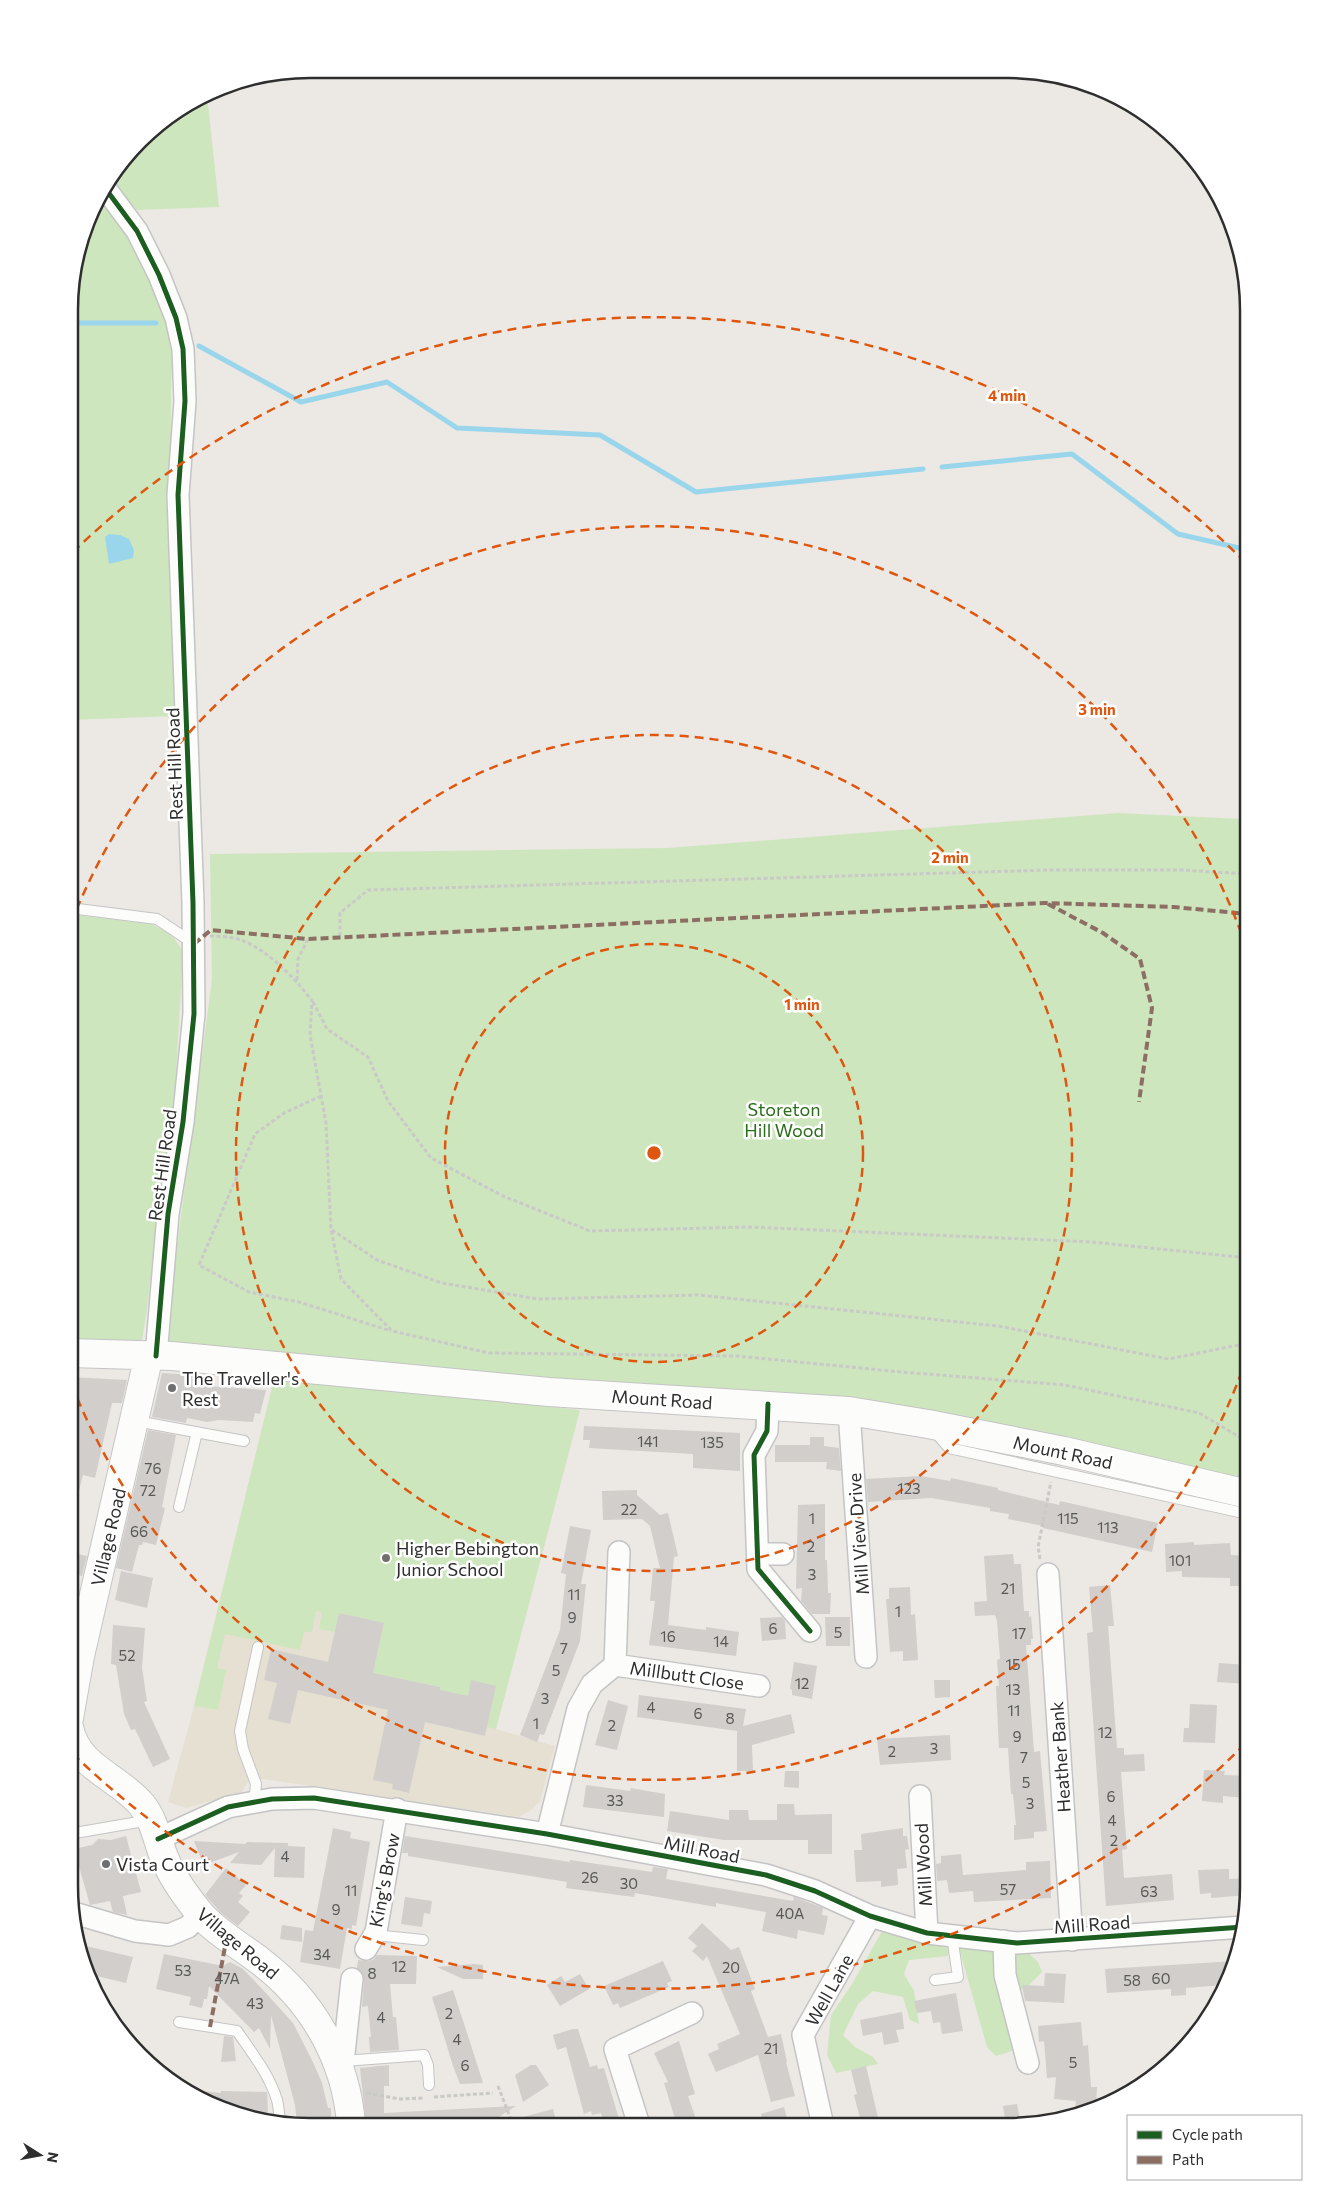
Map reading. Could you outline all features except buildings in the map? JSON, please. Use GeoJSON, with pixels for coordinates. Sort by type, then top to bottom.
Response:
{"type":"FeatureCollection","features":[{"type":"Feature","properties":{"kind":"main road","name":"Mount Road"},"geometry":{"type":"LineString","coordinates":[[78,1353],[150,1362],[295,1366],[549,1392],[768,1404],[849,1411],[928,1424],[1064,1451],[1240,1492]]}},
{"type":"Feature","properties":{"kind":"main road","name":"Village Road"},"geometry":{"type":"LineString","coordinates":[[78,1643],[150,1362]]}},
{"type":"Feature","properties":{"kind":"main road","name":"Village Road"},"geometry":{"type":"LineString","coordinates":[[78,1750],[89,1762],[141,1804],[155,1829],[165,1859],[182,1890],[200,1914],[262,1962],[296,1992],[316,2020],[343,2066],[350,2118]]}},
{"type":"Feature","properties":{"kind":"street","name":"Rest Hill Road"},"geometry":{"type":"LineString","coordinates":[[109,194],[137,232],[176,318],[183,349],[185,401],[178,504],[194,944],[192,1034],[184,1122],[168,1214],[150,1362]]}},
{"type":"Feature","properties":{"kind":"street"},"geometry":{"type":"LineString","coordinates":[[768,1404],[767,1430],[754,1455],[758,1569],[810,1631]]}},
{"type":"Feature","properties":{"kind":"street","name":"Mill View Drive"},"geometry":{"type":"LineString","coordinates":[[849,1411],[866,1658]]}},
{"type":"Feature","properties":{"kind":"street","name":"Millbutt Close"},"geometry":{"type":"LineString","coordinates":[[615,1665],[619,1552]]}},
{"type":"Feature","properties":{"kind":"street"},"geometry":{"type":"LineString","coordinates":[[758,1554],[783,1554]]}},
{"type":"Feature","properties":{"kind":"street","name":"Heather Bank"},"geometry":{"type":"LineString","coordinates":[[1048,1574],[1072,1940]]}},
{"type":"Feature","properties":{"kind":"street","name":"Millbutt Close"},"geometry":{"type":"LineString","coordinates":[[547,1834],[578,1709],[592,1684],[615,1665],[759,1686]]}},
{"type":"Feature","properties":{"kind":"street","name":"Mill Wood"},"geometry":{"type":"LineString","coordinates":[[920,1796],[927,1933]]}},
{"type":"Feature","properties":{"kind":"street","name":"Mill Road"},"geometry":{"type":"LineString","coordinates":[[155,1829],[228,1808],[272,1799],[314,1798],[397,1809],[547,1834],[766,1876],[814,1891],[870,1916],[927,1933],[1017,1942],[1072,1940],[1236,1927]]}},
{"type":"Feature","properties":{"kind":"street","name":"King's Brow"},"geometry":{"type":"LineString","coordinates":[[370,1942],[376,1932],[397,1809]]}},
{"type":"Feature","properties":{"kind":"street"},"geometry":{"type":"LineString","coordinates":[[79,1914],[135,1931],[169,1935],[188,1926],[200,1914]]}},
{"type":"Feature","properties":{"kind":"street","name":"Well Lane"},"geometry":{"type":"LineString","coordinates":[[821,2118],[803,2035],[870,1916]]}},
{"type":"Feature","properties":{"kind":"street"},"geometry":{"type":"LineString","coordinates":[[1004,1941],[1005,1975],[1028,2064]]}},
{"type":"Feature","properties":{"kind":"street"},"geometry":{"type":"LineString","coordinates":[[343,2066],[352,1979]]}},
{"type":"Feature","properties":{"kind":"street"},"geometry":{"type":"LineString","coordinates":[[637,2118],[615,2048],[692,2013]]}},
{"type":"Feature","properties":{"kind":"lane"},"geometry":{"type":"LineString","coordinates":[[78,909],[157,919],[194,944]]}},
{"type":"Feature","properties":{"kind":"lane"},"geometry":{"type":"LineString","coordinates":[[135,1420],[244,1441]]}},
{"type":"Feature","properties":{"kind":"lane"},"geometry":{"type":"LineString","coordinates":[[928,1424],[949,1448],[1240,1512]]}},
{"type":"Feature","properties":{"kind":"lane"},"geometry":{"type":"LineString","coordinates":[[179,1507],[197,1432]]}},
{"type":"Feature","properties":{"kind":"lane"},"geometry":{"type":"LineString","coordinates":[[254,1803],[256,1784],[243,1749],[240,1731],[258,1647]]}},
{"type":"Feature","properties":{"kind":"lane"},"geometry":{"type":"LineString","coordinates":[[78,1833],[155,1829]]}},
{"type":"Feature","properties":{"kind":"lane"},"geometry":{"type":"LineString","coordinates":[[935,1980],[958,1977],[952,1936]]}},
{"type":"Feature","properties":{"kind":"lane"},"geometry":{"type":"LineString","coordinates":[[370,1942],[423,1940]]}},
{"type":"Feature","properties":{"kind":"lane"},"geometry":{"type":"LineString","coordinates":[[179,2022],[236,2031],[259,2062],[269,2080],[277,2101],[280,2116]]}},
{"type":"Feature","properties":{"kind":"lane"},"geometry":{"type":"LineString","coordinates":[[343,2066],[424,2055],[428,2065],[429,2085]]}},
{"type":"Feature","properties":{"kind":"path"},"geometry":{"type":"LineString","coordinates":[[340,936],[340,913],[368,890],[1049,870],[1181,870],[1240,874]]}},
{"type":"Feature","properties":{"kind":"path"},"geometry":{"type":"LineString","coordinates":[[194,944],[211,936],[241,940],[266,954],[296,980],[312,1001],[327,1030],[368,1057],[388,1101],[431,1158],[503,1196],[590,1231],[749,1227],[1092,1242],[1240,1257]]}},
{"type":"Feature","properties":{"kind":"path"},"geometry":{"type":"LineString","coordinates":[[296,980],[298,959],[308,939]]}},
{"type":"Feature","properties":{"kind":"path"},"geometry":{"type":"LineString","coordinates":[[312,1001],[310,1035],[326,1123],[331,1230],[341,1279],[392,1331]]}},
{"type":"Feature","properties":{"kind":"path"},"geometry":{"type":"LineString","coordinates":[[321,1096],[284,1113],[255,1134],[200,1265],[249,1292],[299,1302],[392,1331],[489,1353],[737,1356],[911,1373],[1065,1385],[1199,1414],[1240,1437]]}},
{"type":"Feature","properties":{"kind":"path"},"geometry":{"type":"LineString","coordinates":[[331,1230],[377,1260],[442,1283],[538,1298],[698,1294],[998,1326],[1169,1359],[1240,1345]]}},
{"type":"Feature","properties":{"kind":"path"},"geometry":{"type":"LineString","coordinates":[[1048,1574],[1040,1559],[1038,1547],[1054,1472]]}},
{"type":"Feature","properties":{"kind":"path"},"geometry":{"type":"LineString","coordinates":[[498,2086],[510,2118]]}},
{"type":"Feature","properties":{"kind":"shaded area","name":"Higher Bebington Junior School"},"geometry":{"type":"Polygon","coordinates":[[[274,1379],[580,1410],[496,1729],[555,1746],[540,1801],[531,1810],[519,1817],[263,1779],[249,1780],[242,1792],[186,1808],[168,1802],[194,1706],[274,1379]]]}},
{"type":"Feature","properties":{"kind":"green space"},"geometry":{"type":"Polygon","coordinates":[[[208,104],[219,207],[137,210],[114,186],[135,157],[157,135],[200,105],[208,104]]]}},
{"type":"Feature","properties":{"kind":"green space"},"geometry":{"type":"Polygon","coordinates":[[[103,204],[119,225],[148,275],[163,308],[171,340],[171,442],[168,496],[175,716],[78,720],[78,295],[85,250],[103,204]]]}},
{"type":"Feature","properties":{"kind":"green space","name":"Storeton Hill Wood"},"geometry":{"type":"Polygon","coordinates":[[[1118,813],[1240,819],[1240,1485],[706,1395],[164,1346],[212,979],[210,854],[667,848],[1118,813]]]}},
{"type":"Feature","properties":{"kind":"green space"},"geometry":{"type":"Polygon","coordinates":[[[78,915],[151,924],[171,934],[183,951],[174,1110],[158,1213],[141,1347],[78,1344],[78,915]]]}},
{"type":"Feature","properties":{"kind":"green space","name":"Higher Bebington Junior School"},"geometry":{"type":"Polygon","coordinates":[[[274,1379],[580,1410],[496,1729],[487,1727],[496,1686],[471,1681],[464,1713],[440,1690],[440,1687],[388,1676],[369,1675],[375,1664],[384,1623],[339,1613],[335,1632],[319,1629],[322,1612],[316,1611],[312,1632],[304,1632],[300,1650],[225,1634],[217,1668],[226,1670],[218,1710],[194,1706],[274,1379]]]}},
{"type":"Feature","properties":{"kind":"green space"},"geometry":{"type":"Polygon","coordinates":[[[885,1926],[940,1940],[949,1949],[948,1956],[909,1960],[904,1974],[914,1991],[919,2024],[910,2020],[903,1997],[873,1991],[858,2004],[843,2035],[855,2047],[873,2057],[878,2064],[836,2073],[827,2055],[831,2015],[852,1984],[885,1926]]]}},
{"type":"Feature","properties":{"kind":"green space"},"geometry":{"type":"Polygon","coordinates":[[[961,1941],[1019,1944],[1038,1962],[1042,1972],[1026,1988],[1005,1995],[1003,2012],[1015,2050],[996,2056],[987,2047],[959,1948],[961,1941]]]}},
{"type":"Feature","properties":{"kind":"water"},"geometry":{"type":"Polygon","coordinates":[[[109,534],[120,535],[129,539],[134,550],[133,558],[109,564],[105,537],[109,534]]]}},
{"type":"Feature","properties":{"kind":"waterway"},"geometry":{"type":"LineString","coordinates":[[78,323],[156,323]]}},
{"type":"Feature","properties":{"kind":"waterway"},"geometry":{"type":"LineString","coordinates":[[199,346],[301,402],[387,382],[457,428],[600,435],[696,492],[923,469]]}},
{"type":"Feature","properties":{"kind":"waterway"},"geometry":{"type":"LineString","coordinates":[[942,467],[1072,454],[1178,534],[1240,548]]}},
{"type":"Feature","properties":{"kind":"marked path"},"geometry":{"type":"LineString","coordinates":[[194,944],[211,930],[308,939],[1045,903],[1174,907],[1240,913]]}},
{"type":"Feature","properties":{"kind":"marked path"},"geometry":{"type":"LineString","coordinates":[[1048,904],[1103,933],[1140,959],[1152,1008],[1139,1102]]}},
{"type":"Feature","properties":{"kind":"marked path"},"geometry":{"type":"LineString","coordinates":[[210,2027],[227,1936]]}},
{"type":"Feature","properties":{"kind":"cycle path"},"geometry":{"type":"LineString","coordinates":[[109,194],[137,231],[159,275],[176,318],[183,349],[185,401],[178,495],[193,903],[194,1014],[183,1122],[168,1214],[156,1356]]}},
{"type":"Feature","properties":{"kind":"cycle path"},"geometry":{"type":"LineString","coordinates":[[768,1404],[767,1431],[754,1455],[758,1569],[810,1631]]}},
{"type":"Feature","properties":{"kind":"cycle path"},"geometry":{"type":"LineString","coordinates":[[158,1839],[228,1807],[272,1799],[314,1798],[547,1834],[766,1875],[815,1891],[870,1916],[927,1933],[1017,1943],[1235,1928]]}},
{"type":"Feature","properties":{"kind":"place","name":"The Traveller's Rest"},"geometry":{"type":"Point","coordinates":[172,1388]}},
{"type":"Feature","properties":{"kind":"place","name":"Higher Bebington Junior School"},"geometry":{"type":"Point","coordinates":[386,1558]}},
{"type":"Feature","properties":{"kind":"place","name":"Vista Court"},"geometry":{"type":"Point","coordinates":[106,1864]}}]}
